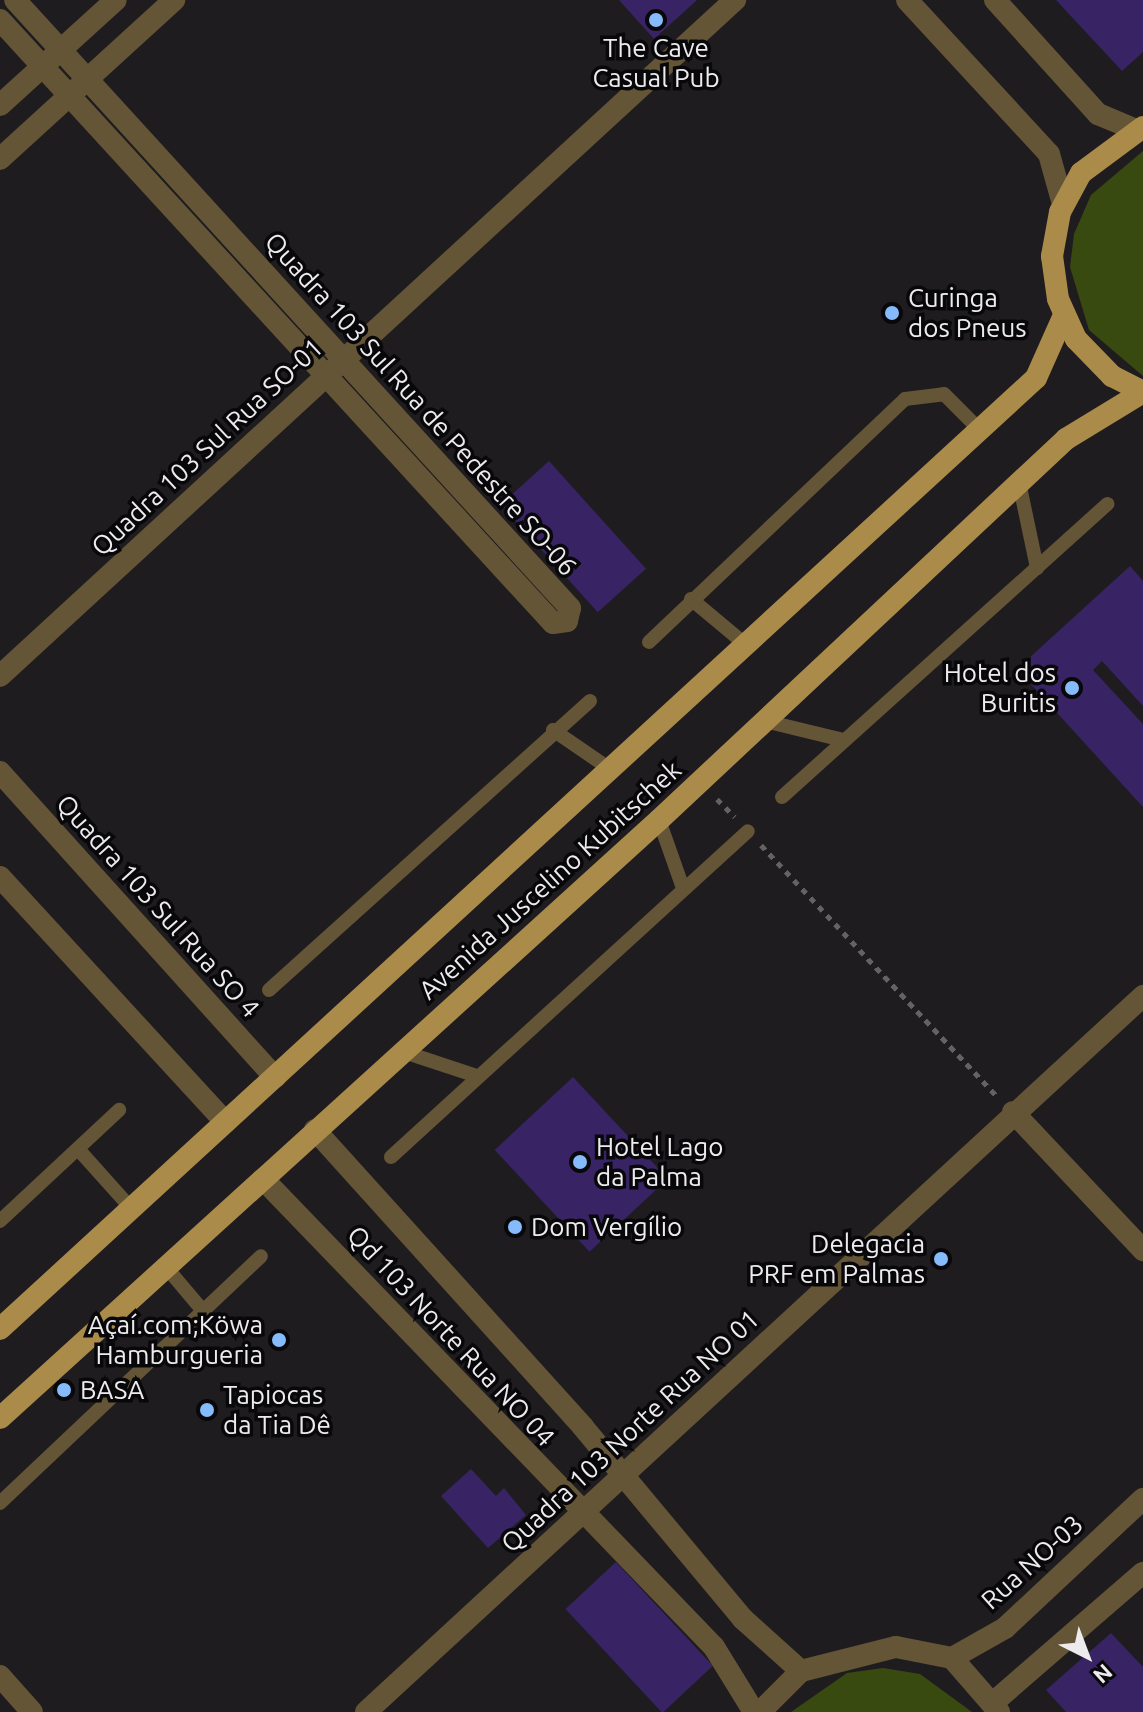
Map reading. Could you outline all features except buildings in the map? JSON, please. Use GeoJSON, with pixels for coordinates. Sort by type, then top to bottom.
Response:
{"type":"FeatureCollection","features":[{"type":"Feature","properties":{"kind":"main road","name":"Avenida Juscelino Kubitschek"},"geometry":{"type":"LineString","coordinates":[[0,1418],[659,820],[760,720],[1020,487],[1085,424],[1143,392],[1099,365],[1064,315],[1052,256],[1063,204],[1086,167],[1139,128]]}},
{"type":"Feature","properties":{"kind":"main road","name":"Avenida Juscelino Kubitschek"},"geometry":{"type":"LineString","coordinates":[[0,1329],[1036,378],[1064,315]]}},
{"type":"Feature","properties":{"kind":"street","name":"Quadra 103 Sul Rua de Pedestre SO-06"},"geometry":{"type":"LineString","coordinates":[[0,20],[552,622],[567,621],[570,608],[15,0]]}},
{"type":"Feature","properties":{"kind":"street"},"geometry":{"type":"LineString","coordinates":[[0,105],[116,0]]}},
{"type":"Feature","properties":{"kind":"street"},"geometry":{"type":"LineString","coordinates":[[0,159],[174,0]]}},
{"type":"Feature","properties":{"kind":"street","name":"Quadra 103 Sul Rua SO-01"},"geometry":{"type":"LineString","coordinates":[[0,676],[735,0]]}},
{"type":"Feature","properties":{"kind":"street"},"geometry":{"type":"LineString","coordinates":[[907,0],[1049,154],[1063,204]]}},
{"type":"Feature","properties":{"kind":"street"},"geometry":{"type":"LineString","coordinates":[[995,0],[1098,114],[1139,128]]}},
{"type":"Feature","properties":{"kind":"street","name":"Quadra 103 Sul Rua SO 4"},"geometry":{"type":"LineString","coordinates":[[0,772],[275,1077]]}},
{"type":"Feature","properties":{"kind":"street"},"geometry":{"type":"LineString","coordinates":[[0,877],[225,1122]]}},
{"type":"Feature","properties":{"kind":"street","name":"Quadra 103 Norte Rua NO 01"},"geometry":{"type":"LineString","coordinates":[[366,1712],[1013,1112],[1143,996]]}},
{"type":"Feature","properties":{"kind":"street"},"geometry":{"type":"LineString","coordinates":[[1013,1112],[1143,1250]]}},
{"type":"Feature","properties":{"kind":"street","name":"Qd 103 Norte Rua NO 04"},"geometry":{"type":"LineString","coordinates":[[315,1130],[623,1476],[743,1619],[801,1671]]}},
{"type":"Feature","properties":{"kind":"street","name":"Qd 103 Norte Rua NO 04"},"geometry":{"type":"LineString","coordinates":[[263,1179],[581,1514],[714,1647],[757,1712]]}},
{"type":"Feature","properties":{"kind":"street","name":"Rua NO-03"},"geometry":{"type":"LineString","coordinates":[[952,1658],[1005,1628],[1143,1499]]}},
{"type":"Feature","properties":{"kind":"street"},"geometry":{"type":"LineString","coordinates":[[757,1712],[801,1671],[896,1647],[952,1658],[997,1707],[1143,1573]]}},
{"type":"Feature","properties":{"kind":"street"},"geometry":{"type":"LineString","coordinates":[[0,1676],[32,1712]]}},
{"type":"Feature","properties":{"kind":"lane"},"geometry":{"type":"LineString","coordinates":[[649,642],[905,399],[944,394],[978,428]]}},
{"type":"Feature","properties":{"kind":"lane"},"geometry":{"type":"LineString","coordinates":[[1020,487],[1037,568]]}},
{"type":"Feature","properties":{"kind":"lane"},"geometry":{"type":"LineString","coordinates":[[782,797],[1107,504]]}},
{"type":"Feature","properties":{"kind":"lane"},"geometry":{"type":"LineString","coordinates":[[691,599],[745,644]]}},
{"type":"Feature","properties":{"kind":"lane"},"geometry":{"type":"LineString","coordinates":[[269,990],[553,730],[590,701]]}},
{"type":"Feature","properties":{"kind":"lane"},"geometry":{"type":"LineString","coordinates":[[760,720],[843,740]]}},
{"type":"Feature","properties":{"kind":"lane"},"geometry":{"type":"LineString","coordinates":[[553,730],[610,769]]}},
{"type":"Feature","properties":{"kind":"lane"},"geometry":{"type":"LineString","coordinates":[[659,820],[683,888]]}},
{"type":"Feature","properties":{"kind":"lane"},"geometry":{"type":"LineString","coordinates":[[391,1157],[474,1075],[748,831]]}},
{"type":"Feature","properties":{"kind":"lane"},"geometry":{"type":"LineString","coordinates":[[401,1051],[474,1075]]}},
{"type":"Feature","properties":{"kind":"lane"},"geometry":{"type":"LineString","coordinates":[[0,1221],[119,1110]]}},
{"type":"Feature","properties":{"kind":"lane"},"geometry":{"type":"LineString","coordinates":[[78,1149],[131,1208]]}},
{"type":"Feature","properties":{"kind":"lane"},"geometry":{"type":"LineString","coordinates":[[0,1503],[261,1256]]}},
{"type":"Feature","properties":{"kind":"lane"},"geometry":{"type":"LineString","coordinates":[[166,1267],[203,1311]]}},
{"type":"Feature","properties":{"kind":"path"},"geometry":{"type":"LineString","coordinates":[[701,781],[1013,1112]]}},
{"type":"Feature","properties":{"kind":"green space"},"geometry":{"type":"Polygon","coordinates":[[[1143,151],[1143,376],[1089,330],[1070,267],[1074,234],[1091,195],[1143,151]]]}},
{"type":"Feature","properties":{"kind":"green space"},"geometry":{"type":"Polygon","coordinates":[[[883,1668],[920,1674],[972,1712],[791,1712],[847,1673],[883,1668]]]}},
{"type":"Feature","properties":{"kind":"place","name":"The Cave Casual Pub"},"geometry":{"type":"Point","coordinates":[656,20]}},
{"type":"Feature","properties":{"kind":"place","name":"Curinga dos Pneus"},"geometry":{"type":"Point","coordinates":[892,313]}},
{"type":"Feature","properties":{"kind":"place","name":"Hotel dos Buritis"},"geometry":{"type":"Point","coordinates":[1072,688]}},
{"type":"Feature","properties":{"kind":"place","name":"Hotel Lago da Palma"},"geometry":{"type":"Point","coordinates":[580,1162]}},
{"type":"Feature","properties":{"kind":"place","name":"Dom Vergílio"},"geometry":{"type":"Point","coordinates":[515,1227]}},
{"type":"Feature","properties":{"kind":"place","name":"Delegacia PRF em Palmas"},"geometry":{"type":"Point","coordinates":[941,1259]}},
{"type":"Feature","properties":{"kind":"place","name":"Açaí.com;Köwa Hamburgueria"},"geometry":{"type":"Point","coordinates":[279,1340]}},
{"type":"Feature","properties":{"kind":"place","name":"BASA"},"geometry":{"type":"Point","coordinates":[64,1390]}},
{"type":"Feature","properties":{"kind":"place","name":"Tapiocas da Tia Dê"},"geometry":{"type":"Point","coordinates":[207,1410]}}]}
